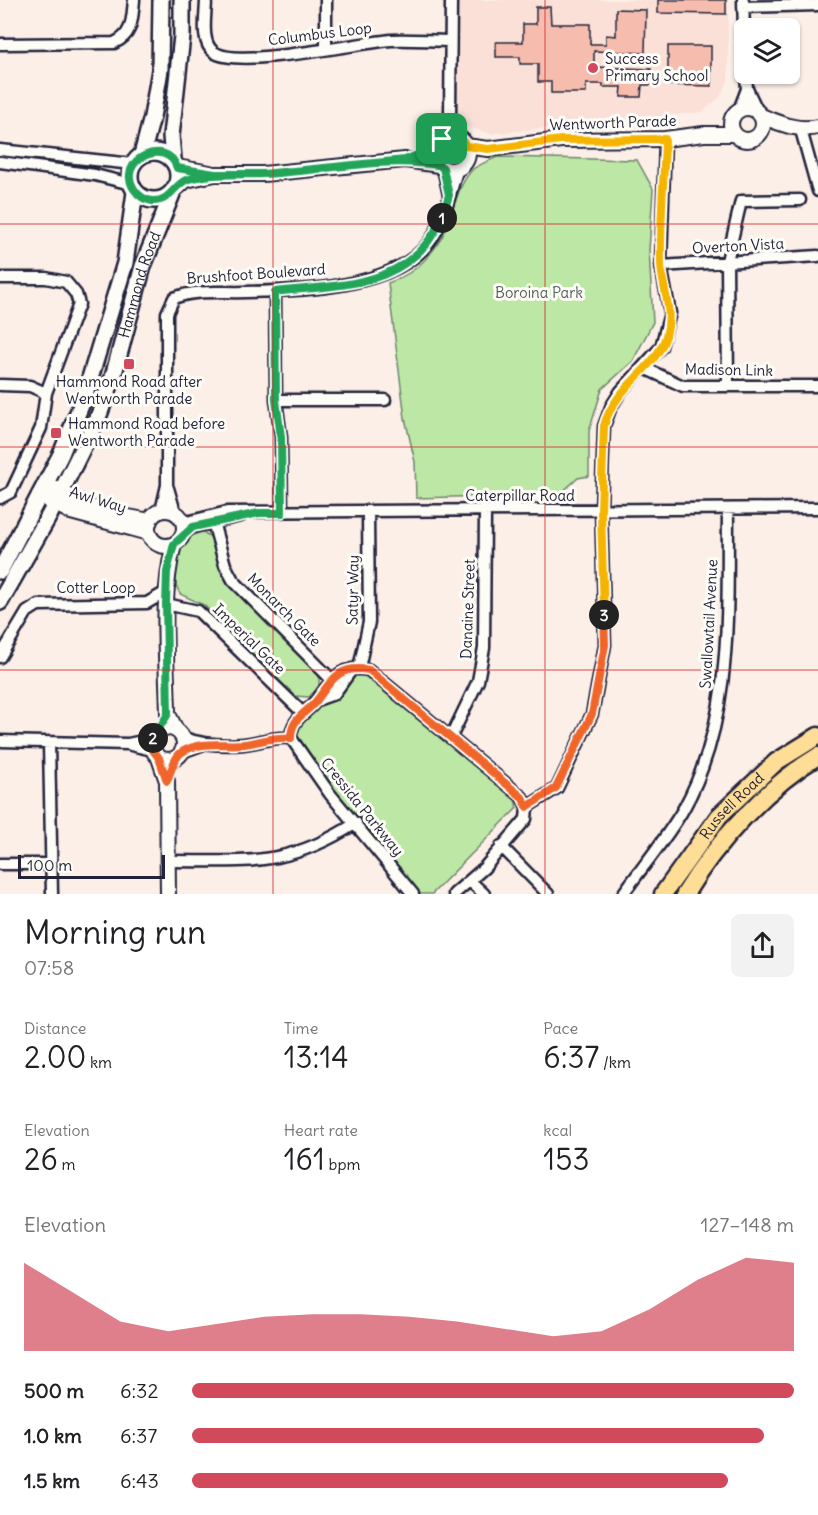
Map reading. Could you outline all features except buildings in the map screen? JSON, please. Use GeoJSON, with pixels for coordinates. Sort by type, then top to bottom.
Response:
{"type":"FeatureCollection","features":[{"type":"Feature","properties":{"kind":"main road","name":"Hammond Road"},"geometry":{"type":"LineString","coordinates":[[0,571],[42,490],[84,398],[108,326],[125,263],[133,188],[130,176],[138,160],[152,117],[160,70],[161,0]]}},
{"type":"Feature","properties":{"kind":"main road","name":"Hammond Road"},"geometry":{"type":"LineString","coordinates":[[0,602],[58,497],[99,415],[113,376],[143,266],[174,191],[175,163],[171,136],[182,36],[182,0]]}},
{"type":"Feature","properties":{"kind":"main road"},"geometry":{"type":"LineString","coordinates":[[138,160],[155,152],[175,163]]}},
{"type":"Feature","properties":{"kind":"main road"},"geometry":{"type":"LineString","coordinates":[[133,188],[145,199],[153,201],[174,191]]}},
{"type":"Feature","properties":{"kind":"main road","name":"Russell Road"},"geometry":{"type":"LineString","coordinates":[[663,894],[719,816],[776,762],[818,736]]}},
{"type":"Feature","properties":{"kind":"main road","name":"Russell Road"},"geometry":{"type":"LineString","coordinates":[[685,894],[707,859],[722,843],[777,786],[818,756]]}},
{"type":"Feature","properties":{"kind":"street"},"geometry":{"type":"LineString","coordinates":[[0,44],[114,43],[125,39],[132,27],[134,0]]}},
{"type":"Feature","properties":{"kind":"street","name":"Columbus Loop"},"geometry":{"type":"LineString","coordinates":[[206,0],[206,40],[212,52],[223,57],[282,56],[393,40],[450,41]]}},
{"type":"Feature","properties":{"kind":"street"},"geometry":{"type":"LineString","coordinates":[[326,0],[326,48]]}},
{"type":"Feature","properties":{"kind":"street"},"geometry":{"type":"LineString","coordinates":[[451,0],[450,117],[462,153]]}},
{"type":"Feature","properties":{"kind":"street"},"geometry":{"type":"LineString","coordinates":[[743,4],[818,5]]}},
{"type":"Feature","properties":{"kind":"street"},"geometry":{"type":"LineString","coordinates":[[747,84],[763,125],[759,135]]}},
{"type":"Feature","properties":{"kind":"street"},"geometry":{"type":"LineString","coordinates":[[747,89],[736,114],[735,134],[744,140],[759,135],[818,127]]}},
{"type":"Feature","properties":{"kind":"street"},"geometry":{"type":"LineString","coordinates":[[736,114],[749,109],[795,129],[818,191]]}},
{"type":"Feature","properties":{"kind":"street","name":"Wentworth Parade"},"geometry":{"type":"LineString","coordinates":[[704,134],[736,114]]}},
{"type":"Feature","properties":{"kind":"street"},"geometry":{"type":"LineString","coordinates":[[449,195],[441,166],[435,157],[450,117]]}},
{"type":"Feature","properties":{"kind":"street","name":"Wentworth Parade"},"geometry":{"type":"LineString","coordinates":[[462,153],[561,140],[665,139],[704,134],[735,134]]}},
{"type":"Feature","properties":{"kind":"street"},"geometry":{"type":"LineString","coordinates":[[527,807],[556,788],[592,714],[605,645],[601,510],[602,440],[607,414],[621,391],[661,347],[670,313],[661,266],[665,139]]}},
{"type":"Feature","properties":{"kind":"street"},"geometry":{"type":"LineString","coordinates":[[439,143],[462,153]]}},
{"type":"Feature","properties":{"kind":"street"},"geometry":{"type":"LineString","coordinates":[[405,160],[439,143]]}},
{"type":"Feature","properties":{"kind":"street"},"geometry":{"type":"LineString","coordinates":[[0,150],[138,160]]}},
{"type":"Feature","properties":{"kind":"street"},"geometry":{"type":"LineString","coordinates":[[174,191],[186,180],[215,174],[263,174],[405,160],[441,166],[462,153]]}},
{"type":"Feature","properties":{"kind":"street","name":"Brushfoot Boulevard"},"geometry":{"type":"LineString","coordinates":[[175,525],[167,485],[167,313],[174,298],[189,292],[275,292],[362,281],[381,277],[402,267],[420,254],[431,239],[449,195],[462,153]]}},
{"type":"Feature","properties":{"kind":"street"},"geometry":{"type":"LineString","coordinates":[[0,162],[95,175],[133,188]]}},
{"type":"Feature","properties":{"kind":"street"},"geometry":{"type":"LineString","coordinates":[[175,163],[215,174]]}},
{"type":"Feature","properties":{"kind":"street"},"geometry":{"type":"LineString","coordinates":[[728,386],[727,261],[741,201],[800,200]]}},
{"type":"Feature","properties":{"kind":"street","name":"Overton Vista"},"geometry":{"type":"LineString","coordinates":[[661,266],[818,256]]}},
{"type":"Feature","properties":{"kind":"street"},"geometry":{"type":"LineString","coordinates":[[0,278],[46,278],[66,282],[76,294],[79,304],[46,393],[41,428],[11,492],[0,498]]}},
{"type":"Feature","properties":{"kind":"street"},"geometry":{"type":"LineString","coordinates":[[275,292],[276,400],[281,437],[282,513]]}},
{"type":"Feature","properties":{"kind":"street","name":"Madison Link"},"geometry":{"type":"LineString","coordinates":[[644,368],[678,385],[818,386]]}},
{"type":"Feature","properties":{"kind":"street"},"geometry":{"type":"LineString","coordinates":[[0,385],[30,386],[46,393]]}},
{"type":"Feature","properties":{"kind":"street"},"geometry":{"type":"LineString","coordinates":[[276,400],[385,400]]}},
{"type":"Feature","properties":{"kind":"street","name":"Awl Way"},"geometry":{"type":"LineString","coordinates":[[42,490],[152,532],[165,546],[175,525]]}},
{"type":"Feature","properties":{"kind":"street","name":"Caterpillar Road"},"geometry":{"type":"LineString","coordinates":[[175,525],[227,512],[818,508]]}},
{"type":"Feature","properties":{"kind":"street","name":"Swallowtail Avenue"},"geometry":{"type":"LineString","coordinates":[[623,894],[683,809],[706,757],[723,683],[728,616],[728,509]]}},
{"type":"Feature","properties":{"kind":"street","name":"Danaine Street"},"geometry":{"type":"LineString","coordinates":[[451,737],[478,681],[484,648],[485,511]]}},
{"type":"Feature","properties":{"kind":"street","name":"Satyr Way"},"geometry":{"type":"LineString","coordinates":[[356,669],[369,622],[368,512]]}},
{"type":"Feature","properties":{"kind":"street","name":"Caterpillar Road"},"geometry":{"type":"LineString","coordinates":[[175,525],[193,527],[259,513]]}},
{"type":"Feature","properties":{"kind":"street","name":"Monarch Gate"},"geometry":{"type":"LineString","coordinates":[[213,522],[225,565],[232,580],[331,679]]}},
{"type":"Feature","properties":{"kind":"street"},"geometry":{"type":"LineString","coordinates":[[167,572],[152,532],[175,525],[167,572],[168,714],[179,744],[167,781]]}},
{"type":"Feature","properties":{"kind":"street","name":"Cotter Loop"},"geometry":{"type":"LineString","coordinates":[[147,603],[166,604]]}},
{"type":"Feature","properties":{"kind":"street","name":"Cotter Loop"},"geometry":{"type":"LineString","coordinates":[[0,657],[27,612],[38,605],[166,604]]}},
{"type":"Feature","properties":{"kind":"street","name":"Imperial Gate"},"geometry":{"type":"LineString","coordinates":[[166,604],[198,611],[303,713]]}},
{"type":"Feature","properties":{"kind":"street"},"geometry":{"type":"LineString","coordinates":[[179,744],[244,744],[278,737],[291,738],[296,720],[317,700],[334,694],[356,669]]}},
{"type":"Feature","properties":{"kind":"street"},"geometry":{"type":"LineString","coordinates":[[317,700],[321,690],[331,679],[356,669],[369,670],[522,797],[527,807],[526,819],[470,880],[454,894]]}},
{"type":"Feature","properties":{"kind":"street"},"geometry":{"type":"LineString","coordinates":[[168,714],[156,744],[167,781],[168,894]]}},
{"type":"Feature","properties":{"kind":"street"},"geometry":{"type":"LineString","coordinates":[[156,744],[167,728],[179,744]]}},
{"type":"Feature","properties":{"kind":"street","name":"Cressida Parkway"},"geometry":{"type":"LineString","coordinates":[[291,738],[330,794],[413,894]]}},
{"type":"Feature","properties":{"kind":"street"},"geometry":{"type":"LineString","coordinates":[[0,741],[156,744]]}},
{"type":"Feature","properties":{"kind":"street"},"geometry":{"type":"LineString","coordinates":[[49,743],[52,894]]}},
{"type":"Feature","properties":{"kind":"street"},"geometry":{"type":"LineString","coordinates":[[156,744],[168,760],[179,744]]}},
{"type":"Feature","properties":{"kind":"street"},"geometry":{"type":"LineString","coordinates":[[168,861],[261,861],[294,855],[329,841],[356,823]]}},
{"type":"Feature","properties":{"kind":"street"},"geometry":{"type":"LineString","coordinates":[[501,846],[548,894]]}},
{"type":"Feature","properties":{"kind":"street"},"geometry":{"type":"LineString","coordinates":[[447,894],[477,866],[489,860]]}},
{"type":"Feature","properties":{"kind":"street"},"geometry":{"type":"LineString","coordinates":[[0,864],[51,864]]}},
{"type":"Feature","properties":{"kind":"street"},"geometry":{"type":"LineString","coordinates":[[470,880],[484,894]]}},
{"type":"Feature","properties":{"kind":"shaded area","name":"Success Primary School"},"geometry":{"type":"Polygon","coordinates":[[[458,0],[728,0],[728,81],[719,98],[702,112],[490,134],[456,123],[458,0]]]}},
{"type":"Feature","properties":{"kind":"green space","name":"Boroina Park"},"geometry":{"type":"Polygon","coordinates":[[[497,157],[637,160],[653,189],[649,250],[653,322],[633,361],[602,389],[589,431],[589,476],[578,478],[560,494],[416,498],[415,462],[405,418],[388,283],[411,272],[429,256],[448,225],[459,191],[468,175],[477,166],[497,157]]]}},
{"type":"Feature","properties":{"kind":"green space"},"geometry":{"type":"Polygon","coordinates":[[[203,532],[211,537],[219,566],[228,581],[319,674],[319,687],[309,697],[294,696],[204,605],[180,594],[176,585],[175,569],[181,548],[192,535],[203,532]]]}},
{"type":"Feature","properties":{"kind":"green space"},"geometry":{"type":"Polygon","coordinates":[[[362,674],[515,799],[517,808],[432,894],[420,894],[348,812],[298,744],[294,730],[348,675],[362,674]]]}},
{"type":"Feature","properties":{"kind":"place","name":"Success Primary School"},"geometry":{"type":"Point","coordinates":[593,68]}},
{"type":"Feature","properties":{"kind":"place","name":"Hammond Road after Wentworth Parade"},"geometry":{"type":"Point","coordinates":[129,364]}},
{"type":"Feature","properties":{"kind":"place","name":"Hammond Road before Wentworth Parade"},"geometry":{"type":"Point","coordinates":[56,433]}},
{"type":"Feature","properties":{"kind":"route"},"geometry":{"type":"LineString","coordinates":[[442,139],[435,148],[405,160],[263,174],[229,175],[191,168],[177,168],[173,159],[155,152],[142,155],[133,164],[130,176],[135,192],[153,201],[162,200],[172,194],[186,180],[215,174],[229,175],[245,174],[263,174],[334,167],[405,160],[439,165],[443,168],[449,195],[441,220],[431,239],[420,254],[402,267],[381,277],[362,281],[275,292],[276,400],[281,437],[282,513],[259,513],[193,527],[174,544],[167,572],[168,714],[152,739],[153,750],[159,758],[167,781],[182,752],[207,743],[244,744],[278,737],[291,738],[292,727],[296,720],[317,700],[321,690],[331,679],[352,669],[369,670],[407,704],[451,737],[522,797],[527,807],[556,788],[592,714],[605,645],[601,510],[601,451],[604,426],[607,414],[621,391],[661,347],[666,336],[670,313],[661,266],[665,139],[561,140],[488,149],[466,146],[453,136],[442,139]]}}]}
